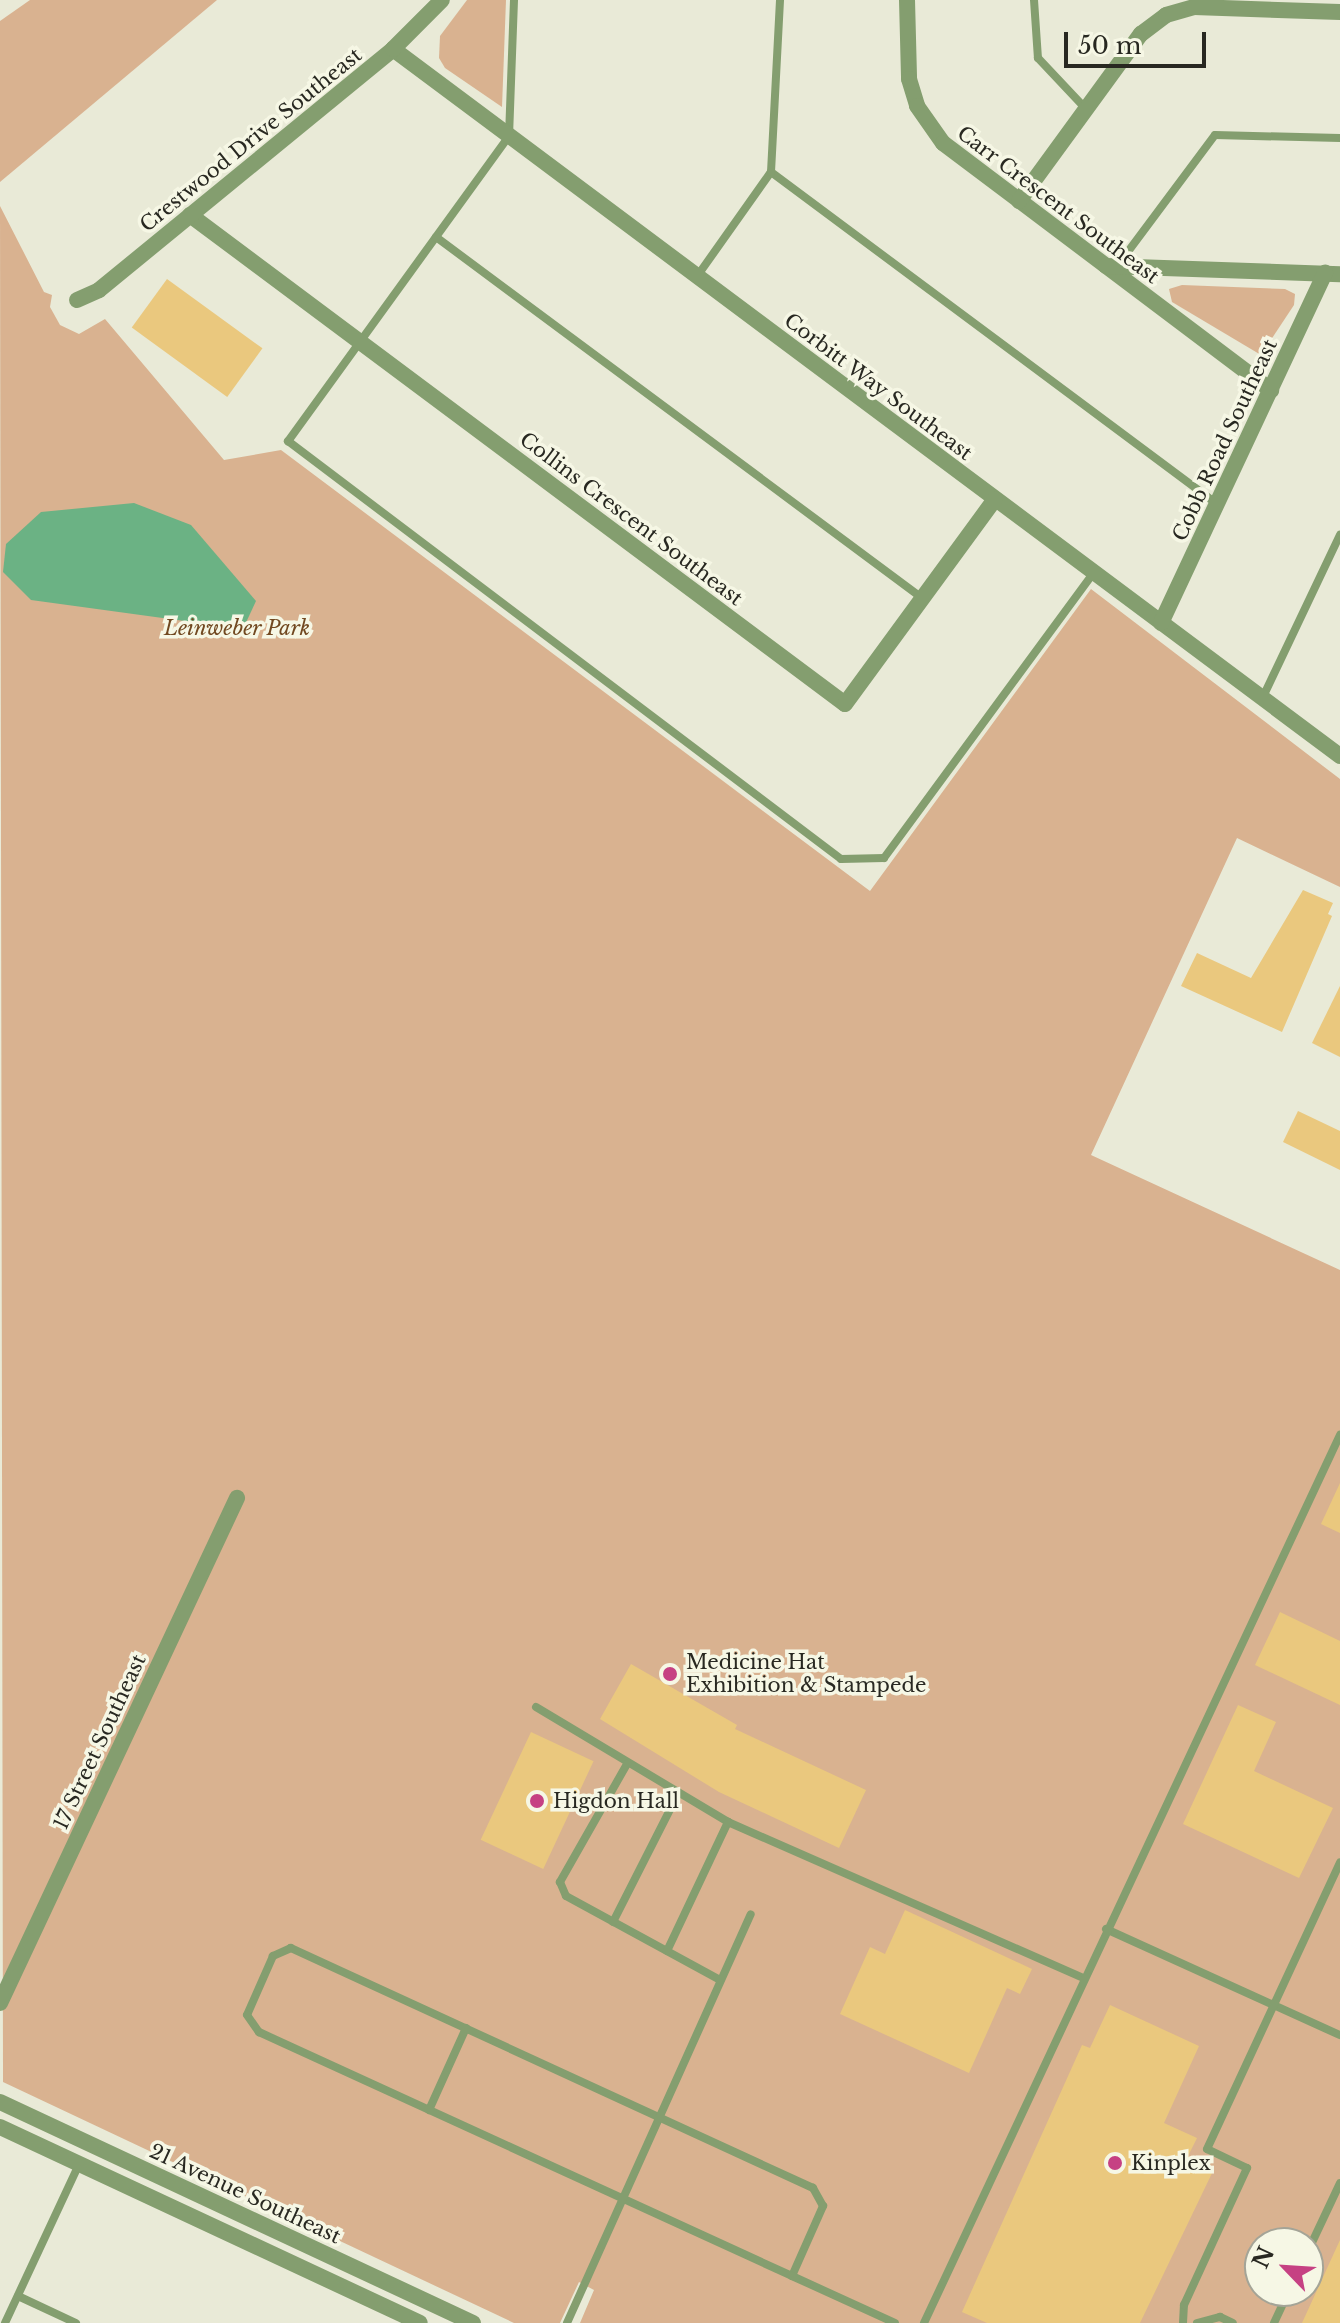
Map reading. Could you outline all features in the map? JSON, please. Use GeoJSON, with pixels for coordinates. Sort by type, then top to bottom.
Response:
{"type":"FeatureCollection","features":[{"type":"Feature","properties":{"kind":"street","name":"Crestwood Drive Southeast"},"geometry":{"type":"LineString","coordinates":[[77,300],[99,290],[393,49],[442,0]]}},
{"type":"Feature","properties":{"kind":"street","name":"Carr Crescent Southeast"},"geometry":{"type":"LineString","coordinates":[[907,0],[905,47],[917,106],[943,143],[1271,390]]}},
{"type":"Feature","properties":{"kind":"street"},"geometry":{"type":"LineString","coordinates":[[1019,201],[1141,34],[1166,15],[1194,7],[1340,12]]}},
{"type":"Feature","properties":{"kind":"street","name":"Corbitt Way Southeast"},"geometry":{"type":"LineString","coordinates":[[393,49],[1340,756]]}},
{"type":"Feature","properties":{"kind":"street","name":"Collins Crescent Southeast"},"geometry":{"type":"LineString","coordinates":[[190,215],[845,704],[995,499]]}},
{"type":"Feature","properties":{"kind":"street"},"geometry":{"type":"LineString","coordinates":[[1111,267],[1332,274]]}},
{"type":"Feature","properties":{"kind":"street","name":"Cobb Road Southeast"},"geometry":{"type":"LineString","coordinates":[[1161,623],[1271,390],[1332,274]]}},
{"type":"Feature","properties":{"kind":"street","name":"17 Street Southeast"},"geometry":{"type":"LineString","coordinates":[[0,2003],[237,1498]]}},
{"type":"Feature","properties":{"kind":"street","name":"21 Avenue Southeast"},"geometry":{"type":"LineString","coordinates":[[0,2102],[473,2323]]}},
{"type":"Feature","properties":{"kind":"street"},"geometry":{"type":"LineString","coordinates":[[0,2127],[420,2323]]}},
{"type":"Feature","properties":{"kind":"lane"},"geometry":{"type":"LineString","coordinates":[[514,0],[509,136],[288,441],[841,859],[884,858],[1093,573]]}},
{"type":"Feature","properties":{"kind":"lane"},"geometry":{"type":"LineString","coordinates":[[697,276],[771,172],[780,0]]}},
{"type":"Feature","properties":{"kind":"lane"},"geometry":{"type":"LineString","coordinates":[[1034,0],[1038,58],[1086,109]]}},
{"type":"Feature","properties":{"kind":"lane"},"geometry":{"type":"LineString","coordinates":[[1111,267],[1215,135],[1340,138]]}},
{"type":"Feature","properties":{"kind":"lane"},"geometry":{"type":"LineString","coordinates":[[771,172],[1217,505]]}},
{"type":"Feature","properties":{"kind":"lane"},"geometry":{"type":"LineString","coordinates":[[436,237],[922,599]]}},
{"type":"Feature","properties":{"kind":"lane"},"geometry":{"type":"LineString","coordinates":[[1262,699],[1340,535]]}},
{"type":"Feature","properties":{"kind":"lane"},"geometry":{"type":"LineString","coordinates":[[924,2323],[1340,1435]]}},
{"type":"Feature","properties":{"kind":"lane"},"geometry":{"type":"LineString","coordinates":[[536,1707],[677,1796],[728,1822],[1084,1978]]}},
{"type":"Feature","properties":{"kind":"lane"},"geometry":{"type":"LineString","coordinates":[[627,1764],[560,1882],[566,1896],[720,1980]]}},
{"type":"Feature","properties":{"kind":"lane"},"geometry":{"type":"LineString","coordinates":[[613,1922],[677,1796]]}},
{"type":"Feature","properties":{"kind":"lane"},"geometry":{"type":"LineString","coordinates":[[667,1951],[728,1822]]}},
{"type":"Feature","properties":{"kind":"lane"},"geometry":{"type":"LineString","coordinates":[[1183,2323],[1184,2305],[1247,2168],[1207,2149],[1340,1862]]}},
{"type":"Feature","properties":{"kind":"lane"},"geometry":{"type":"LineString","coordinates":[[567,2323],[620,2198],[751,1914]]}},
{"type":"Feature","properties":{"kind":"lane"},"geometry":{"type":"LineString","coordinates":[[1106,1929],[1340,2035]]}},
{"type":"Feature","properties":{"kind":"lane"},"geometry":{"type":"LineString","coordinates":[[792,2276],[823,2206],[813,2188],[291,1948],[273,1956],[247,2015],[259,2032],[620,2198],[895,2323]]}},
{"type":"Feature","properties":{"kind":"lane"},"geometry":{"type":"LineString","coordinates":[[429,2110],[466,2028]]}},
{"type":"Feature","properties":{"kind":"lane"},"geometry":{"type":"LineString","coordinates":[[5,2323],[79,2164]]}},
{"type":"Feature","properties":{"kind":"lane"},"geometry":{"type":"LineString","coordinates":[[1319,2227],[1340,2183]]}},
{"type":"Feature","properties":{"kind":"lane"},"geometry":{"type":"LineString","coordinates":[[18,2296],[76,2323]]}},
{"type":"Feature","properties":{"kind":"lane"},"geometry":{"type":"LineString","coordinates":[[1197,2323],[1220,2317],[1233,2323]]}},
{"type":"Feature","properties":{"kind":"green space"},"geometry":{"type":"Polygon","coordinates":[[[30,0],[217,0],[0,182],[0,21],[30,0]]]}},
{"type":"Feature","properties":{"kind":"green space"},"geometry":{"type":"Polygon","coordinates":[[[467,0],[506,0],[502,107],[445,68],[439,58],[440,36],[467,0]]]}},
{"type":"Feature","properties":{"kind":"green space","name":"Medicine Hat Exhibition & Stampede"},"geometry":{"type":"Polygon","coordinates":[[[0,206],[44,292],[52,295],[50,307],[60,325],[79,334],[105,319],[224,460],[281,450],[870,891],[1091,589],[1340,779],[1340,887],[1237,838],[1091,1155],[1340,1270],[1340,2323],[580,2323],[594,2290],[579,2282],[560,2323],[514,2323],[3,2082],[0,206]]]}},
{"type":"Feature","properties":{"kind":"green space"},"geometry":{"type":"Polygon","coordinates":[[[1182,285],[1285,289],[1295,294],[1294,305],[1261,355],[1172,302],[1169,289],[1182,285]]]}},
{"type":"Feature","properties":{"kind":"shaded area"},"geometry":{"type":"Polygon","coordinates":[[[134,503],[191,525],[256,601],[243,629],[31,600],[3,572],[6,544],[41,512],[134,503]]]}},
{"type":"Feature","properties":{"kind":"building"},"geometry":{"type":"Polygon","coordinates":[[[167,279],[262,348],[227,397],[132,328],[167,279]]]}},
{"type":"Feature","properties":{"kind":"building"},"geometry":{"type":"Polygon","coordinates":[[[1303,890],[1333,903],[1328,914],[1332,916],[1282,1032],[1181,986],[1197,953],[1251,978],[1303,890]]]}},
{"type":"Feature","properties":{"kind":"building"},"geometry":{"type":"Polygon","coordinates":[[[1340,986],[1340,1057],[1312,1043],[1340,986]]]}},
{"type":"Feature","properties":{"kind":"building"},"geometry":{"type":"Polygon","coordinates":[[[1298,1111],[1340,1131],[1340,1170],[1283,1142],[1298,1111]]]}},
{"type":"Feature","properties":{"kind":"building"},"geometry":{"type":"Polygon","coordinates":[[[1340,1483],[1340,1533],[1321,1524],[1340,1483]]]}},
{"type":"Feature","properties":{"kind":"building"},"geometry":{"type":"Polygon","coordinates":[[[1280,1612],[1340,1641],[1340,1705],[1255,1665],[1280,1612]]]}},
{"type":"Feature","properties":{"kind":"building"},"geometry":{"type":"Polygon","coordinates":[[[631,1664],[737,1725],[735,1729],[866,1790],[839,1848],[719,1792],[600,1719],[631,1664]]]}},
{"type":"Feature","properties":{"kind":"building"},"geometry":{"type":"Polygon","coordinates":[[[1238,1705],[1276,1722],[1254,1771],[1333,1808],[1299,1878],[1183,1824],[1238,1705]]]}},
{"type":"Feature","properties":{"kind":"building","name":"Higdon Hall"},"geometry":{"type":"Polygon","coordinates":[[[531,1732],[594,1761],[543,1869],[481,1840],[531,1732]]]}},
{"type":"Feature","properties":{"kind":"building"},"geometry":{"type":"Polygon","coordinates":[[[905,1910],[1032,1969],[1020,1994],[1007,1988],[969,2073],[840,2014],[870,1947],[885,1954],[905,1910]]]}},
{"type":"Feature","properties":{"kind":"building","name":"Kinplex"},"geometry":{"type":"Polygon","coordinates":[[[1110,2005],[1199,2046],[1164,2123],[1197,2138],[1188,2156],[1214,2169],[1140,2323],[987,2323],[962,2312],[1082,2045],[1090,2048],[1110,2005]]]}},
{"type":"Feature","properties":{"kind":"building"},"geometry":{"type":"Polygon","coordinates":[[[1340,2240],[1340,2323],[1302,2323],[1309,2307],[1324,2307],[1324,2275],[1340,2240]]]}},
{"type":"Feature","properties":{"kind":"place","name":"Medicine Hat Exhibition & Stampede"},"geometry":{"type":"Point","coordinates":[670,1674]}},
{"type":"Feature","properties":{"kind":"place","name":"Higdon Hall"},"geometry":{"type":"Point","coordinates":[537,1801]}},
{"type":"Feature","properties":{"kind":"place","name":"Kinplex"},"geometry":{"type":"Point","coordinates":[1115,2163]}},
{"type":"Feature","properties":{"kind":"park label","name":"Leinweber Park"},"geometry":{"type":"Point","coordinates":[237,628]}}]}
